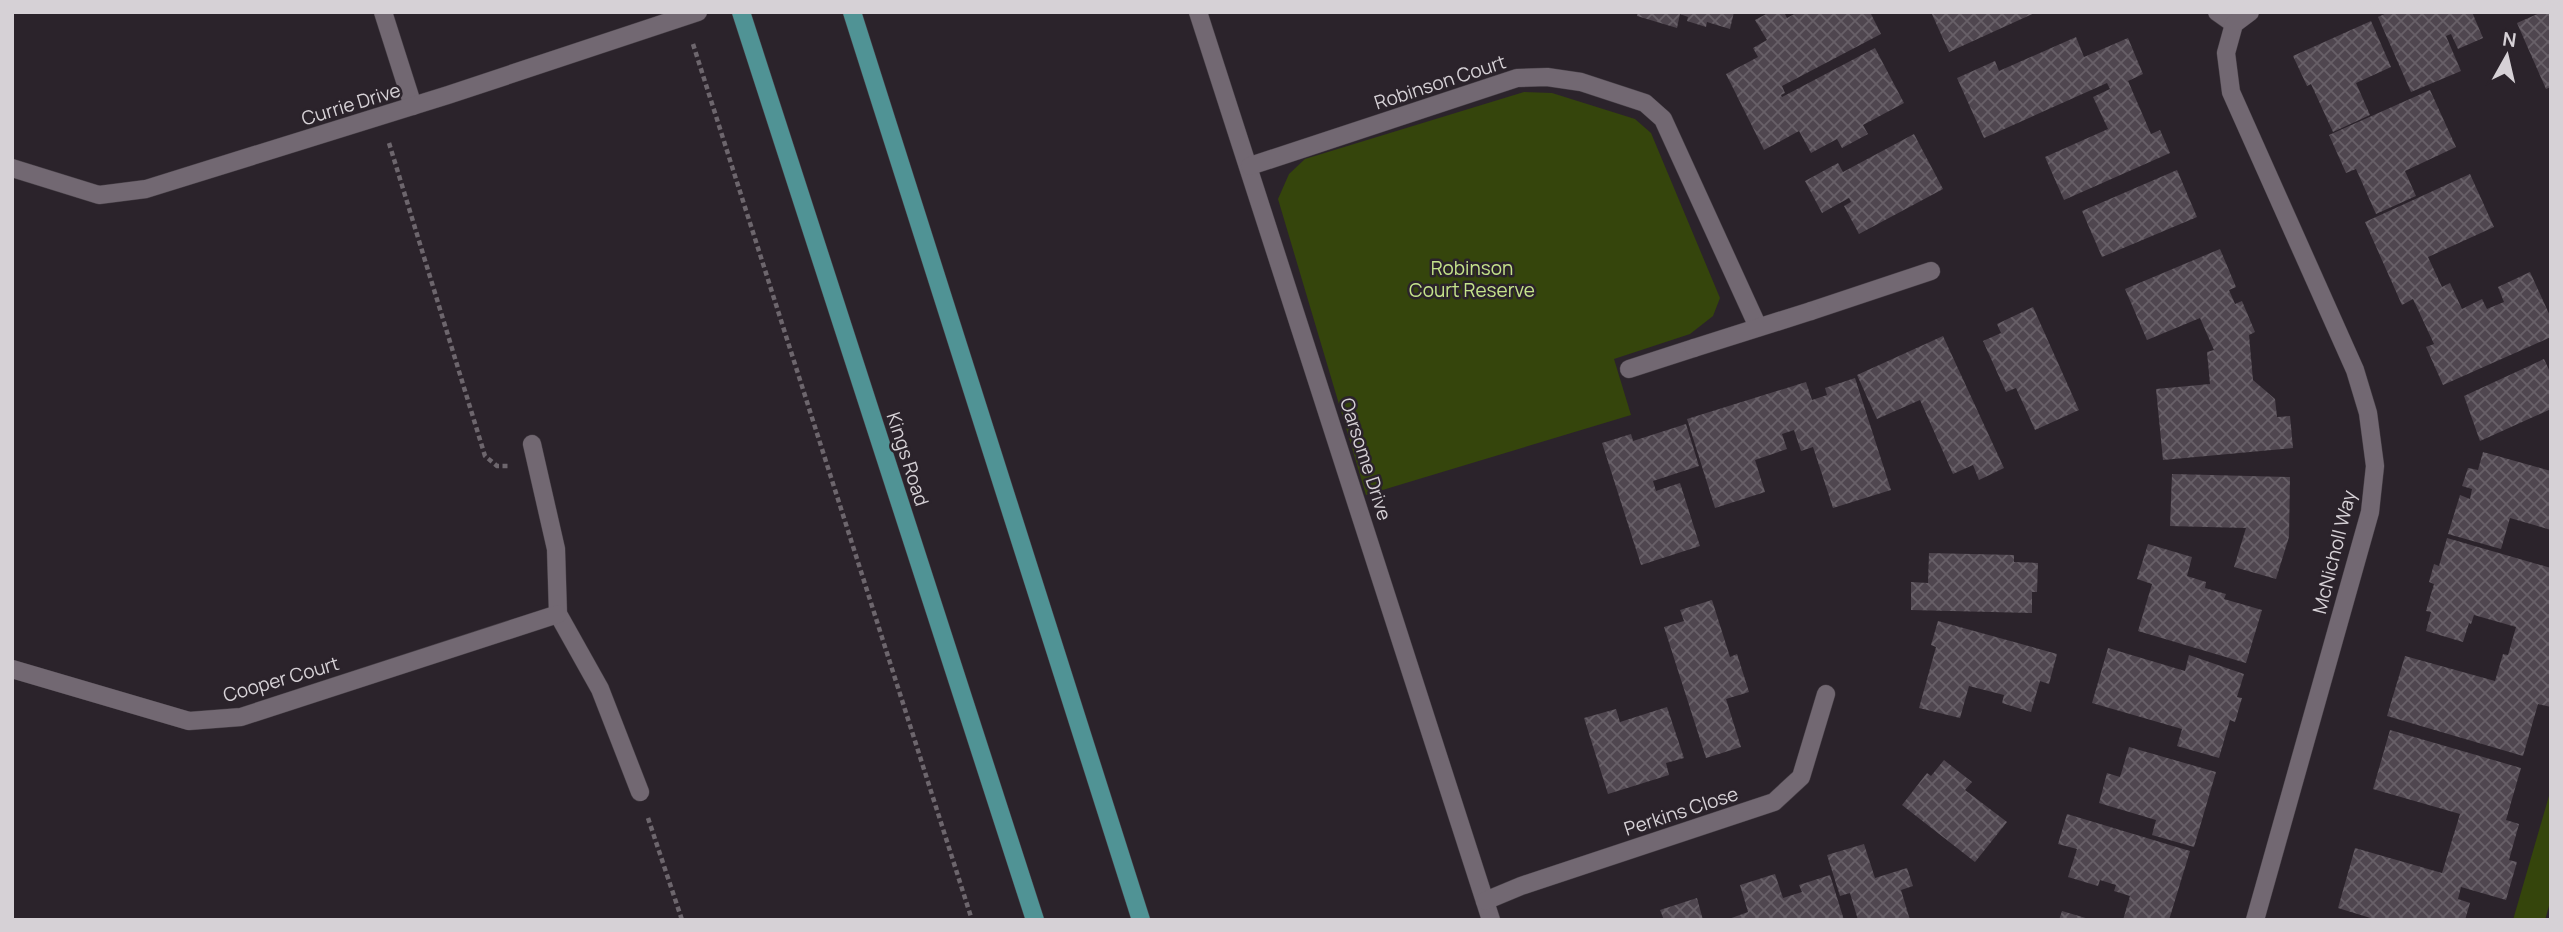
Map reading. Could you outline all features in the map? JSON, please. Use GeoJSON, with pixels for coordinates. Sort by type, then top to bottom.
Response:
{"type":"FeatureCollection","features":[{"type":"Feature","properties":{"kind":"main road","name":"Kings Road"},"geometry":{"type":"LineString","coordinates":[[741,12],[1035,920]]}},
{"type":"Feature","properties":{"kind":"main road"},"geometry":{"type":"LineString","coordinates":[[852,12],[1141,920]]}},
{"type":"Feature","properties":{"kind":"street"},"geometry":{"type":"LineString","coordinates":[[383,12],[413,106]]}},
{"type":"Feature","properties":{"kind":"street","name":"Oarsome Drive"},"geometry":{"type":"LineString","coordinates":[[1198,12],[1250,166],[1491,920]]}},
{"type":"Feature","properties":{"kind":"street"},"geometry":{"type":"LineString","coordinates":[[2217,12],[2234,24],[2250,12]]}},
{"type":"Feature","properties":{"kind":"street","name":"Currie Drive"},"geometry":{"type":"LineString","coordinates":[[12,168],[99,195],[146,189],[381,117],[691,15]]}},
{"type":"Feature","properties":{"kind":"street","name":"McNicholl Way"},"geometry":{"type":"LineString","coordinates":[[2234,24],[2226,53],[2231,92],[2355,370],[2368,413],[2375,466],[2370,512],[2255,920]]}},
{"type":"Feature","properties":{"kind":"street","name":"Robinson Court"},"geometry":{"type":"LineString","coordinates":[[1250,166],[1517,78],[1547,77],[1581,82],[1645,103],[1663,119],[1758,327]]}},
{"type":"Feature","properties":{"kind":"street"},"geometry":{"type":"LineString","coordinates":[[1629,369],[1931,271]]}},
{"type":"Feature","properties":{"kind":"street"},"geometry":{"type":"LineString","coordinates":[[532,444],[556,549],[558,614],[600,689],[639,792]]}},
{"type":"Feature","properties":{"kind":"street","name":"Cooper Court"},"geometry":{"type":"LineString","coordinates":[[12,669],[189,721],[241,717],[558,614]]}},
{"type":"Feature","properties":{"kind":"street","name":"Perkins Close"},"geometry":{"type":"LineString","coordinates":[[1485,901],[1521,886],[1774,802],[1801,777],[1826,694]]}},
{"type":"Feature","properties":{"kind":"path"},"geometry":{"type":"LineString","coordinates":[[691,15],[972,920]]}},
{"type":"Feature","properties":{"kind":"path"},"geometry":{"type":"LineString","coordinates":[[381,117],[485,456],[497,466],[535,465]]}},
{"type":"Feature","properties":{"kind":"path"},"geometry":{"type":"LineString","coordinates":[[639,792],[682,920]]}},
{"type":"Feature","properties":{"kind":"green space","name":"Robinson Court Reserve"},"geometry":{"type":"Polygon","coordinates":[[[1524,92],[1552,93],[1635,119],[1651,133],[1720,298],[1713,316],[1690,334],[1614,359],[1631,415],[1366,495],[1278,199],[1289,174],[1305,159],[1524,92]]]}},
{"type":"Feature","properties":{"kind":"green space"},"geometry":{"type":"Polygon","coordinates":[[[2551,789],[2551,899],[2545,920],[2513,920],[2551,789]]]}},
{"type":"Feature","properties":{"kind":"building"},"geometry":{"type":"Polygon","coordinates":[[[1638,12],[1734,12],[1730,29],[1707,22],[1706,27],[1687,21],[1688,17],[1680,14],[1677,28],[1637,16],[1638,12]]]}},
{"type":"Feature","properties":{"kind":"building"},"geometry":{"type":"Polygon","coordinates":[[[1770,12],[1784,12],[1787,18],[1798,12],[1870,12],[1881,34],[1782,86],[1785,93],[1782,97],[1875,48],[1904,103],[1863,125],[1868,134],[1842,148],[1837,139],[1811,153],[1799,131],[1764,150],[1726,74],[1758,57],[1753,48],[1767,40],[1755,20],[1770,12]]]}},
{"type":"Feature","properties":{"kind":"building"},"geometry":{"type":"Polygon","coordinates":[[[1931,12],[2037,12],[1949,52],[1931,12]]]}},
{"type":"Feature","properties":{"kind":"building"},"geometry":{"type":"Polygon","coordinates":[[[2389,12],[2472,12],[2483,38],[2458,49],[2451,34],[2446,36],[2461,71],[2411,92],[2378,17],[2389,12]]]}},
{"type":"Feature","properties":{"kind":"building"},"geometry":{"type":"Polygon","coordinates":[[[2542,12],[2551,12],[2551,87],[2546,89],[2517,23],[2542,12]]]}},
{"type":"Feature","properties":{"kind":"building"},"geometry":{"type":"Polygon","coordinates":[[[2371,21],[2391,67],[2356,83],[2370,115],[2333,132],[2311,84],[2307,86],[2293,56],[2371,21]]]}},
{"type":"Feature","properties":{"kind":"building"},"geometry":{"type":"Polygon","coordinates":[[[2076,37],[2084,57],[2128,38],[2143,74],[2128,81],[2151,134],[2160,130],[2170,153],[2064,200],[2045,157],[2108,129],[2093,97],[2110,89],[2107,83],[1984,138],[1957,78],[1995,61],[1999,71],[2076,37]]]}},
{"type":"Feature","properties":{"kind":"building"},"geometry":{"type":"Polygon","coordinates":[[[2430,90],[2456,147],[2405,171],[2416,196],[2376,214],[2356,169],[2346,173],[2329,135],[2430,90]]]}},
{"type":"Feature","properties":{"kind":"building"},"geometry":{"type":"Polygon","coordinates":[[[1914,134],[1943,189],[1859,234],[1844,206],[1851,202],[1849,198],[1822,213],[1805,181],[1838,163],[1843,172],[1914,134]]]}},
{"type":"Feature","properties":{"kind":"building"},"geometry":{"type":"Polygon","coordinates":[[[2177,170],[2197,217],[2102,257],[2082,211],[2177,170]]]}},
{"type":"Feature","properties":{"kind":"building"},"geometry":{"type":"Polygon","coordinates":[[[2470,174],[2494,227],[2428,257],[2442,287],[2450,283],[2462,309],[2482,299],[2487,309],[2504,302],[2498,287],[2530,272],[2551,318],[2551,337],[2443,385],[2426,347],[2434,344],[2413,299],[2402,305],[2365,222],[2470,174]]]}},
{"type":"Feature","properties":{"kind":"building"},"geometry":{"type":"Polygon","coordinates":[[[2220,249],[2236,287],[2229,290],[2235,304],[2242,301],[2255,332],[2249,335],[2253,380],[2275,399],[2277,417],[2290,416],[2293,448],[2163,460],[2156,389],[2210,384],[2207,352],[2214,350],[2200,318],[2147,340],[2125,289],[2220,249]]]}},
{"type":"Feature","properties":{"kind":"building"},"geometry":{"type":"Polygon","coordinates":[[[2033,307],[2079,410],[2035,430],[2016,388],[2006,392],[1983,341],[2001,333],[1997,324],[2033,307]]]}},
{"type":"Feature","properties":{"kind":"building"},"geometry":{"type":"Polygon","coordinates":[[[1943,336],[2004,468],[1979,480],[1973,465],[1953,474],[1920,400],[1877,419],[1857,375],[1943,336]]]}},
{"type":"Feature","properties":{"kind":"building"},"geometry":{"type":"Polygon","coordinates":[[[2544,359],[2551,374],[2551,409],[2480,441],[2464,396],[2544,359]]]}},
{"type":"Feature","properties":{"kind":"building"},"geometry":{"type":"Polygon","coordinates":[[[1855,378],[1891,490],[1833,508],[1813,447],[1801,451],[1794,430],[1782,434],[1787,449],[1755,460],[1765,492],[1715,508],[1687,419],[1806,382],[1812,400],[1827,395],[1825,388],[1855,378]]]}},
{"type":"Feature","properties":{"kind":"building"},"geometry":{"type":"Polygon","coordinates":[[[1686,424],[1699,466],[1653,481],[1656,491],[1680,483],[1700,546],[1641,565],[1602,443],[1631,434],[1633,441],[1686,424]]]}},
{"type":"Feature","properties":{"kind":"building"},"geometry":{"type":"Polygon","coordinates":[[[2483,452],[2551,471],[2551,530],[2510,518],[2501,549],[2448,534],[2460,495],[2470,499],[2472,489],[2462,486],[2468,468],[2478,470],[2483,452]]]}},
{"type":"Feature","properties":{"kind":"building"},"geometry":{"type":"Polygon","coordinates":[[[2172,474],[2290,477],[2289,537],[2276,579],[2234,567],[2246,528],[2170,526],[2172,474]]]}},
{"type":"Feature","properties":{"kind":"building"},"geometry":{"type":"Polygon","coordinates":[[[2447,538],[2551,568],[2551,707],[2538,704],[2523,756],[2387,716],[2405,656],[2495,681],[2503,654],[2508,655],[2516,627],[2474,615],[2463,642],[2426,631],[2431,612],[2426,611],[2434,584],[2429,582],[2434,564],[2439,566],[2447,538]]]}},
{"type":"Feature","properties":{"kind":"building"},"geometry":{"type":"Polygon","coordinates":[[[2148,544],[2192,557],[2187,576],[2206,582],[2205,588],[2226,594],[2224,599],[2262,610],[2246,663],[2138,631],[2152,584],[2137,579],[2148,544]]]}},
{"type":"Feature","properties":{"kind":"building"},"geometry":{"type":"Polygon","coordinates":[[[1929,553],[2014,555],[2014,562],[2038,563],[2037,592],[2032,592],[2032,613],[1911,610],[1911,582],[1928,583],[1929,553]]]}},
{"type":"Feature","properties":{"kind":"building"},"geometry":{"type":"Polygon","coordinates":[[[1712,600],[1730,657],[1737,654],[1749,692],[1726,699],[1741,747],[1706,758],[1664,627],[1684,621],[1680,610],[1712,600]]]}},
{"type":"Feature","properties":{"kind":"building"},"geometry":{"type":"Polygon","coordinates":[[[1938,621],[2057,654],[2049,684],[2040,681],[2031,712],[2002,703],[2004,695],[1969,686],[1960,718],[1919,708],[1936,647],[1931,645],[1938,621]]]}},
{"type":"Feature","properties":{"kind":"building"},"geometry":{"type":"Polygon","coordinates":[[[2108,648],[2185,671],[2189,655],[2244,674],[2237,697],[2242,698],[2235,722],[2230,720],[2219,758],[2177,746],[2182,729],[2092,703],[2108,648]]]}},
{"type":"Feature","properties":{"kind":"building"},"geometry":{"type":"Polygon","coordinates":[[[1667,707],[1684,758],[1666,763],[1669,775],[1608,794],[1584,718],[1616,709],[1620,722],[1667,707]]]}},
{"type":"Feature","properties":{"kind":"building"},"geometry":{"type":"Polygon","coordinates":[[[2390,730],[2521,768],[2506,820],[2519,824],[2509,860],[2517,862],[2506,900],[2461,887],[2458,899],[2470,903],[2465,920],[2377,920],[2338,908],[2355,848],[2442,873],[2460,814],[2373,789],[2390,730]]]}},
{"type":"Feature","properties":{"kind":"building"},"geometry":{"type":"Polygon","coordinates":[[[2129,747],[2216,772],[2194,847],[2152,835],[2156,820],[2099,803],[2107,773],[2120,777],[2129,747]]]}},
{"type":"Feature","properties":{"kind":"building"},"geometry":{"type":"Polygon","coordinates":[[[1944,760],[1972,782],[1965,790],[2007,822],[1975,862],[1902,805],[1927,773],[1931,776],[1944,760]]]}},
{"type":"Feature","properties":{"kind":"building"},"geometry":{"type":"Polygon","coordinates":[[[2067,814],[2190,851],[2169,920],[2123,920],[2130,896],[2114,891],[2116,885],[2100,880],[2098,886],[2068,877],[2077,849],[2058,844],[2067,814]]]}},
{"type":"Feature","properties":{"kind":"building"},"geometry":{"type":"Polygon","coordinates":[[[1864,844],[1875,878],[1907,868],[1913,886],[1901,890],[1910,920],[1858,920],[1850,893],[1840,896],[1827,855],[1864,844]]]}},
{"type":"Feature","properties":{"kind":"building"},"geometry":{"type":"Polygon","coordinates":[[[1775,874],[1783,898],[1802,892],[1799,885],[1830,875],[1844,920],[1726,920],[1748,912],[1740,885],[1775,874]]]}},
{"type":"Feature","properties":{"kind":"building"},"geometry":{"type":"Polygon","coordinates":[[[1697,898],[1703,920],[1664,920],[1660,910],[1697,898]]]}},
{"type":"Feature","properties":{"kind":"building"},"geometry":{"type":"Polygon","coordinates":[[[2062,911],[2089,919],[2059,920],[2062,911]]]}}]}
